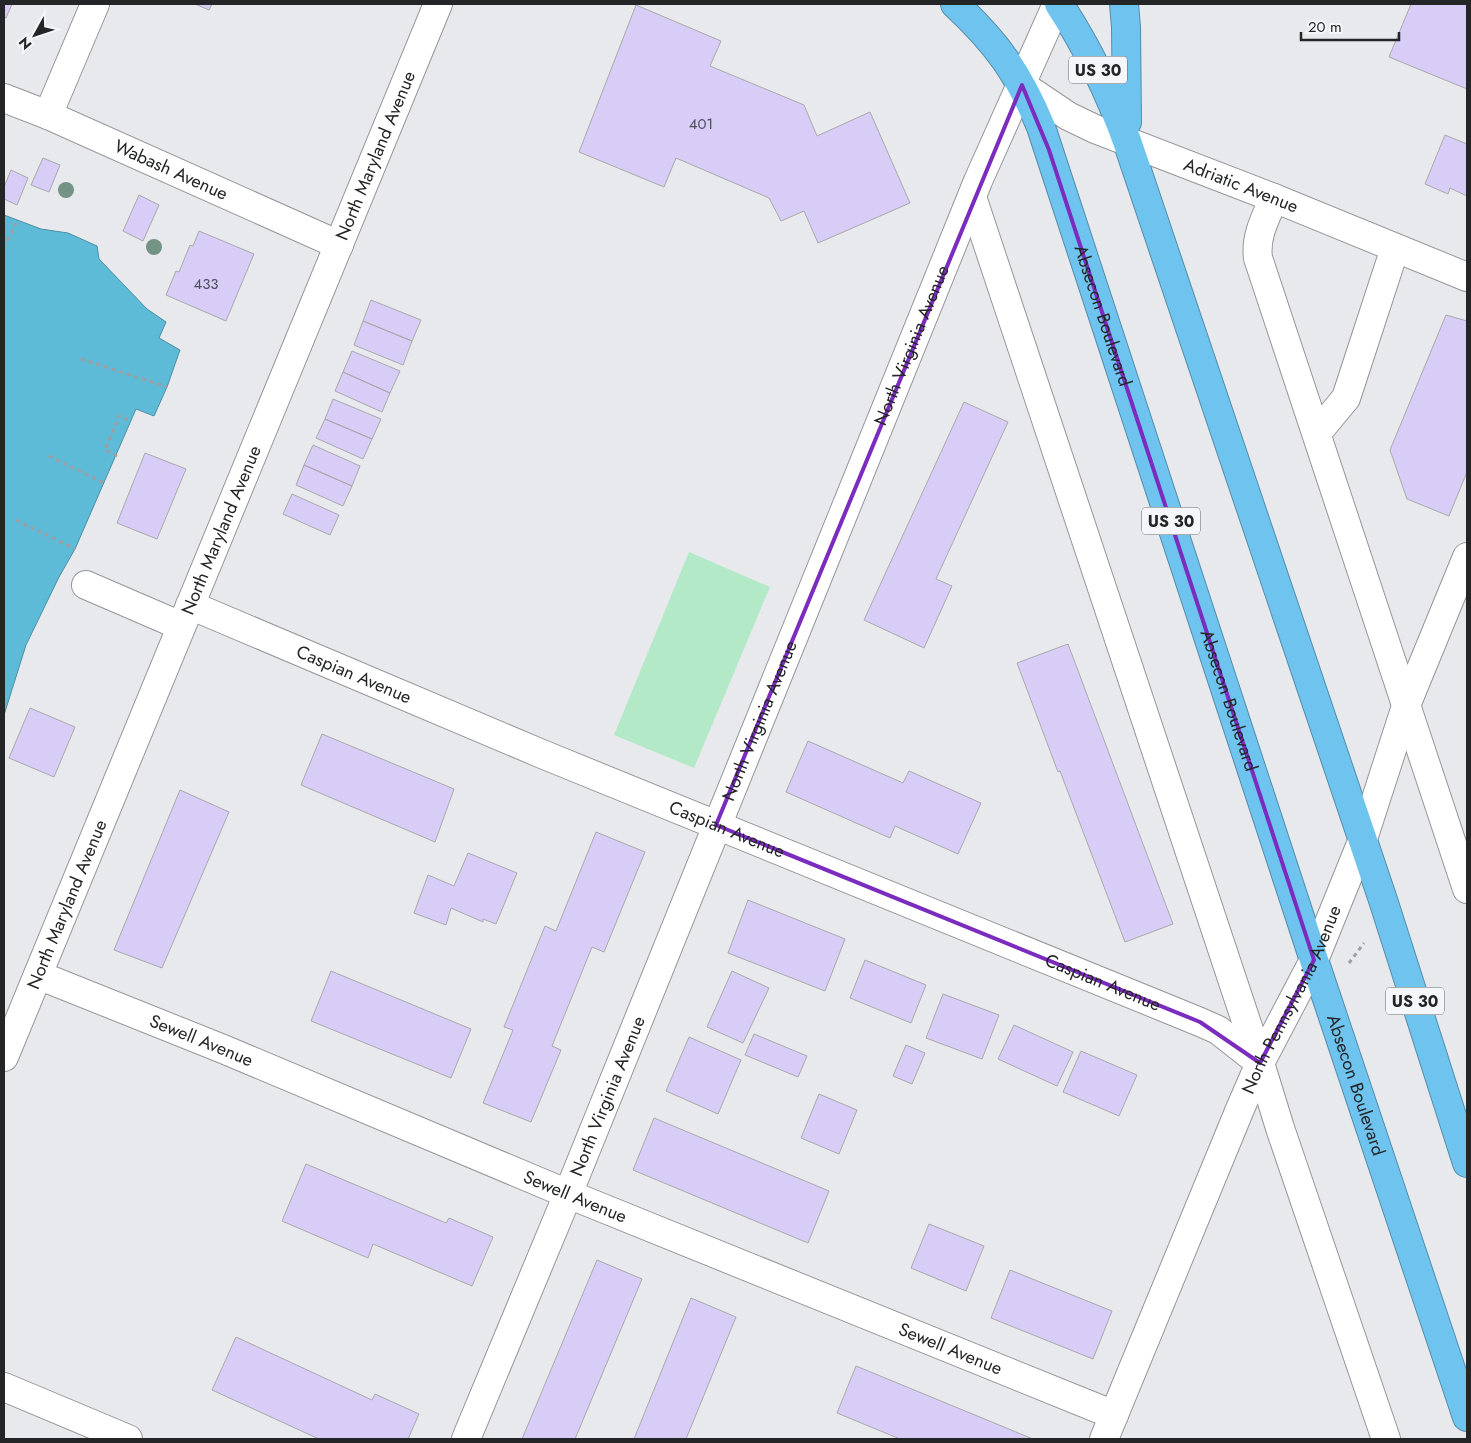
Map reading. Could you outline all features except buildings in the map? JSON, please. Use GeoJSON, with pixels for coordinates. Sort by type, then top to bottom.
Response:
{"type":"FeatureCollection","features":[{"type":"Feature","properties":{"kind":"highway","name":"Absecon Boulevard"},"geometry":{"type":"LineString","coordinates":[[955,4],[1001,52],[1022,85],[1049,150],[1314,960],[1467,1417]]}},
{"type":"Feature","properties":{"kind":"highway","name":"US 30"},"geometry":{"type":"LineString","coordinates":[[1058,4],[1085,45],[1098,69],[1127,141],[1363,840],[1467,1162]]}},
{"type":"Feature","properties":{"kind":"highway"},"geometry":{"type":"LineString","coordinates":[[1124,4],[1126,26],[1127,141]]}},
{"type":"Feature","properties":{"kind":"street"},"geometry":{"type":"LineString","coordinates":[[48,115],[96,4]]}},
{"type":"Feature","properties":{"kind":"street","name":"North Maryland Avenue"},"geometry":{"type":"LineString","coordinates":[[4,1057],[438,4]]}},
{"type":"Feature","properties":{"kind":"street","name":"North Virginia Avenue"},"geometry":{"type":"LineString","coordinates":[[466,1439],[568,1194],[972,197],[1058,4]]}},
{"type":"Feature","properties":{"kind":"street","name":"Adriatic Avenue"},"geometry":{"type":"LineString","coordinates":[[1022,85],[1068,116],[1095,129],[1274,198],[1467,277]]}},
{"type":"Feature","properties":{"kind":"street","name":"Wabash Avenue"},"geometry":{"type":"LineString","coordinates":[[4,98],[48,115],[339,245]]}},
{"type":"Feature","properties":{"kind":"street"},"geometry":{"type":"LineString","coordinates":[[972,197],[1280,1128],[1386,1439]]}},
{"type":"Feature","properties":{"kind":"street"},"geometry":{"type":"LineString","coordinates":[[1274,198],[1258,237],[1256,246],[1258,258],[1407,703],[1467,889]]}},
{"type":"Feature","properties":{"kind":"street"},"geometry":{"type":"LineString","coordinates":[[1317,433],[1346,398],[1395,248]]}},
{"type":"Feature","properties":{"kind":"street","name":"North Pennsylvania Avenue"},"geometry":{"type":"LineString","coordinates":[[1109,1427],[1260,1063],[1314,960],[1363,840],[1407,703],[1467,557]]}},
{"type":"Feature","properties":{"kind":"street","name":"Caspian Avenue"},"geometry":{"type":"LineString","coordinates":[[86,585],[185,616],[542,754],[1206,1024],[1236,1042],[1260,1063]]}},
{"type":"Feature","properties":{"kind":"street","name":"Sewell Avenue"},"geometry":{"type":"LineString","coordinates":[[38,976],[232,1053],[568,1194],[1109,1427]]}},
{"type":"Feature","properties":{"kind":"street"},"geometry":{"type":"LineString","coordinates":[[4,1387],[128,1439]]}},
{"type":"Feature","properties":{"kind":"path"},"geometry":{"type":"LineString","coordinates":[[4,248],[17,221]]}},
{"type":"Feature","properties":{"kind":"path"},"geometry":{"type":"LineString","coordinates":[[81,359],[168,387]]}},
{"type":"Feature","properties":{"kind":"path"},"geometry":{"type":"LineString","coordinates":[[117,456],[105,450],[119,416],[131,421]]}},
{"type":"Feature","properties":{"kind":"path"},"geometry":{"type":"LineString","coordinates":[[49,456],[104,483]]}},
{"type":"Feature","properties":{"kind":"path"},"geometry":{"type":"LineString","coordinates":[[16,520],[75,549]]}},
{"type":"Feature","properties":{"kind":"path"},"geometry":{"type":"LineString","coordinates":[[1349,963],[1364,942]]}},
{"type":"Feature","properties":{"kind":"highlighted area"},"geometry":{"type":"Polygon","coordinates":[[[1022,85],[1049,150],[1314,960],[1260,1063],[1200,1022],[716,825],[1022,85]]]}},
{"type":"Feature","properties":{"kind":"green space"},"geometry":{"type":"Polygon","coordinates":[[[689,552],[770,587],[694,768],[614,735],[689,552]]]}},
{"type":"Feature","properties":{"kind":"water"},"geometry":{"type":"Polygon","coordinates":[[[4,215],[41,229],[68,233],[97,246],[99,259],[147,309],[166,322],[159,338],[180,350],[154,416],[136,409],[75,549],[59,577],[26,645],[4,715],[4,215]]]}}]}
